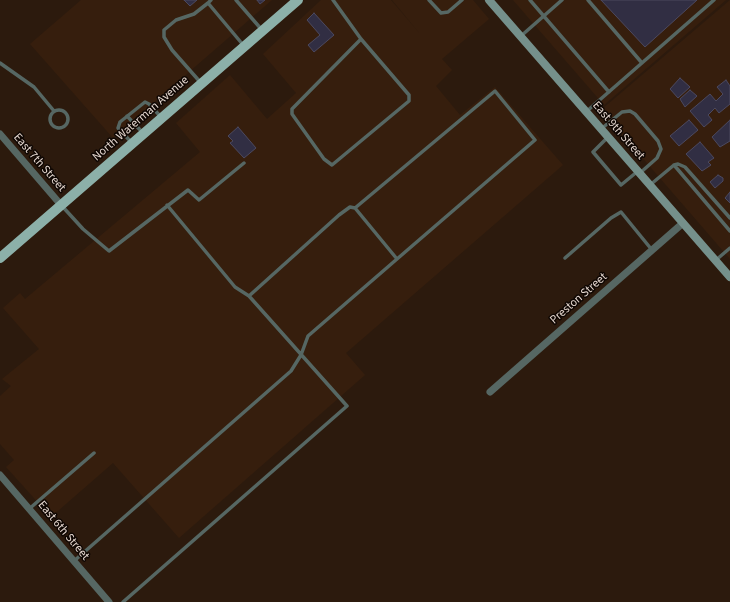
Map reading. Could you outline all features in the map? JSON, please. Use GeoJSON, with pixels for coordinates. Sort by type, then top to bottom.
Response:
{"type":"FeatureCollection","features":[{"type":"Feature","properties":{"kind":"main road","name":"North Waterman Avenue"},"geometry":{"type":"LineString","coordinates":[[0,258],[298,0]]}},
{"type":"Feature","properties":{"kind":"street","name":"East 9th Street"},"geometry":{"type":"LineString","coordinates":[[489,0],[730,277]]}},
{"type":"Feature","properties":{"kind":"street","name":"East 7th Street"},"geometry":{"type":"LineString","coordinates":[[0,134],[61,205]]}},
{"type":"Feature","properties":{"kind":"street","name":"Preston Street"},"geometry":{"type":"LineString","coordinates":[[490,392],[683,223]]}},
{"type":"Feature","properties":{"kind":"street","name":"East 6th Street"},"geometry":{"type":"LineString","coordinates":[[0,475],[109,602]]}},
{"type":"Feature","properties":{"kind":"lane"},"geometry":{"type":"LineString","coordinates":[[236,0],[262,31]]}},
{"type":"Feature","properties":{"kind":"lane"},"geometry":{"type":"LineString","coordinates":[[333,0],[361,39],[409,95],[409,102],[332,165],[324,159],[301,127],[292,114],[292,109],[361,39]]}},
{"type":"Feature","properties":{"kind":"lane"},"geometry":{"type":"LineString","coordinates":[[429,0],[441,13],[448,12],[462,0]]}},
{"type":"Feature","properties":{"kind":"lane"},"geometry":{"type":"LineString","coordinates":[[530,0],[609,92]]}},
{"type":"Feature","properties":{"kind":"lane"},"geometry":{"type":"LineString","coordinates":[[520,37],[562,0]]}},
{"type":"Feature","properties":{"kind":"lane"},"geometry":{"type":"LineString","coordinates":[[588,0],[642,63]]}},
{"type":"Feature","properties":{"kind":"lane"},"geometry":{"type":"LineString","coordinates":[[586,112],[714,0]]}},
{"type":"Feature","properties":{"kind":"lane"},"geometry":{"type":"LineString","coordinates":[[202,84],[172,50],[164,37],[164,30],[176,20],[194,14],[210,1],[245,46]]}},
{"type":"Feature","properties":{"kind":"lane"},"geometry":{"type":"LineString","coordinates":[[0,63],[34,87],[54,111]]}},
{"type":"Feature","properties":{"kind":"lane"},"geometry":{"type":"LineString","coordinates":[[74,561],[291,371],[301,355],[308,336],[535,140],[495,91],[355,208],[350,207],[339,215],[249,296]]}},
{"type":"Feature","properties":{"kind":"lane"},"geometry":{"type":"LineString","coordinates":[[132,144],[118,128],[120,122],[144,102],[149,104],[162,118]]}},
{"type":"Feature","properties":{"kind":"lane"},"geometry":{"type":"LineString","coordinates":[[63,110],[68,115],[68,121],[65,127],[56,128],[52,124],[50,116],[54,111],[63,110]]}},
{"type":"Feature","properties":{"kind":"lane"},"geometry":{"type":"LineString","coordinates":[[601,129],[622,112],[628,110],[636,114],[658,141],[661,149],[657,158],[621,185],[593,152],[608,137]]}},
{"type":"Feature","properties":{"kind":"lane"},"geometry":{"type":"LineString","coordinates":[[127,116],[144,134]]}},
{"type":"Feature","properties":{"kind":"lane"},"geometry":{"type":"LineString","coordinates":[[61,205],[83,229],[109,251],[188,190],[199,200],[244,163]]}},
{"type":"Feature","properties":{"kind":"lane"},"geometry":{"type":"LineString","coordinates":[[650,185],[674,165],[678,164],[685,166],[730,218]]}},
{"type":"Feature","properties":{"kind":"lane"},"geometry":{"type":"LineString","coordinates":[[674,165],[730,230]]}},
{"type":"Feature","properties":{"kind":"lane"},"geometry":{"type":"LineString","coordinates":[[123,602],[347,406],[249,296],[235,287],[167,205]]}},
{"type":"Feature","properties":{"kind":"lane"},"geometry":{"type":"LineString","coordinates":[[355,208],[397,259]]}},
{"type":"Feature","properties":{"kind":"lane"},"geometry":{"type":"LineString","coordinates":[[565,258],[611,218],[621,212],[652,250]]}},
{"type":"Feature","properties":{"kind":"lane"},"geometry":{"type":"LineString","coordinates":[[716,261],[730,248]]}},
{"type":"Feature","properties":{"kind":"lane"},"geometry":{"type":"LineString","coordinates":[[29,509],[94,453]]}},
{"type":"Feature","properties":{"kind":"shaded area"},"geometry":{"type":"Polygon","coordinates":[[[81,0],[272,0],[113,138],[30,44],[81,0]]]}},
{"type":"Feature","properties":{"kind":"shaded area"},"geometry":{"type":"Polygon","coordinates":[[[321,0],[391,0],[421,35],[392,0],[473,0],[489,19],[442,59],[452,70],[436,86],[460,115],[495,87],[563,165],[346,353],[365,375],[179,538],[113,463],[51,517],[6,467],[14,460],[0,444],[0,396],[11,386],[2,379],[39,349],[3,308],[20,293],[25,299],[200,152],[176,123],[230,75],[267,119],[296,93],[263,54],[321,0]]]}},
{"type":"Feature","properties":{"kind":"shaded area"},"geometry":{"type":"Polygon","coordinates":[[[513,0],[726,0],[604,105],[513,0]]]}},
{"type":"Feature","properties":{"kind":"shaded area"},"geometry":{"type":"Polygon","coordinates":[[[730,0],[730,259],[601,110],[730,0]]]}},
{"type":"Feature","properties":{"kind":"building"},"geometry":{"type":"Polygon","coordinates":[[[184,0],[197,0],[190,6],[184,0]]]}},
{"type":"Feature","properties":{"kind":"building"},"geometry":{"type":"Polygon","coordinates":[[[257,0],[265,0],[260,4],[257,0]]]}},
{"type":"Feature","properties":{"kind":"building"},"geometry":{"type":"Polygon","coordinates":[[[601,0],[697,0],[645,47],[601,0]]]}},
{"type":"Feature","properties":{"kind":"building"},"geometry":{"type":"Polygon","coordinates":[[[314,13],[334,35],[314,52],[308,45],[320,35],[307,20],[314,13]]]}},
{"type":"Feature","properties":{"kind":"building"},"geometry":{"type":"Polygon","coordinates":[[[680,78],[690,87],[678,98],[670,89],[680,78]]]}},
{"type":"Feature","properties":{"kind":"building"},"geometry":{"type":"Polygon","coordinates":[[[726,80],[730,86],[730,104],[719,113],[715,108],[708,115],[712,120],[704,127],[690,111],[710,94],[716,101],[723,94],[717,87],[726,80]]]}},
{"type":"Feature","properties":{"kind":"building"},"geometry":{"type":"Polygon","coordinates":[[[690,90],[697,96],[685,107],[680,99],[690,90]]]}},
{"type":"Feature","properties":{"kind":"building"},"geometry":{"type":"Polygon","coordinates":[[[689,120],[698,130],[679,146],[670,136],[689,120]]]}},
{"type":"Feature","properties":{"kind":"building"},"geometry":{"type":"Polygon","coordinates":[[[730,120],[730,141],[720,147],[712,137],[730,120]]]}},
{"type":"Feature","properties":{"kind":"building"},"geometry":{"type":"Polygon","coordinates":[[[238,127],[256,148],[244,158],[230,143],[233,141],[228,136],[238,127]]]}},
{"type":"Feature","properties":{"kind":"building"},"geometry":{"type":"Polygon","coordinates":[[[700,142],[714,158],[708,162],[711,165],[702,171],[686,154],[700,142]]]}},
{"type":"Feature","properties":{"kind":"building"},"geometry":{"type":"Polygon","coordinates":[[[718,175],[723,178],[723,181],[715,188],[710,182],[718,175]]]}},
{"type":"Feature","properties":{"kind":"building"},"geometry":{"type":"Polygon","coordinates":[[[730,192],[730,203],[725,198],[730,192]]]}}]}
